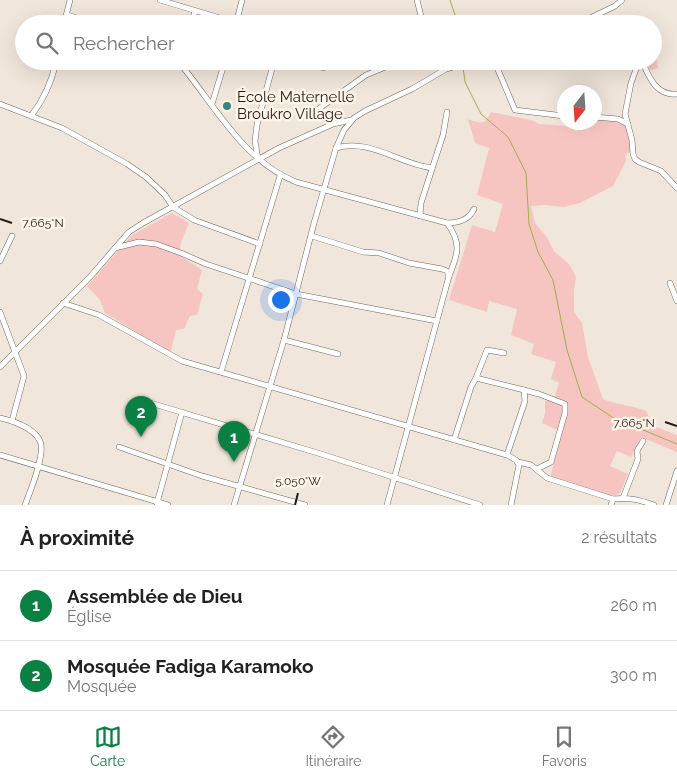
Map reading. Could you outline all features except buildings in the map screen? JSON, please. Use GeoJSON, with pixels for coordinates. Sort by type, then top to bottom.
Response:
{"type":"FeatureCollection","features":[{"type":"Feature","properties":{"kind":"street"},"geometry":{"type":"LineString","coordinates":[[67,15],[70,0]]}},
{"type":"Feature","properties":{"kind":"street"},"geometry":{"type":"LineString","coordinates":[[160,0],[208,15]]}},
{"type":"Feature","properties":{"kind":"street"},"geometry":{"type":"LineString","coordinates":[[239,15],[242,0]]}},
{"type":"Feature","properties":{"kind":"street"},"geometry":{"type":"LineString","coordinates":[[417,0],[421,15]]}},
{"type":"Feature","properties":{"kind":"street"},"geometry":{"type":"LineString","coordinates":[[596,15],[615,6],[622,0]]}},
{"type":"Feature","properties":{"kind":"street"},"geometry":{"type":"LineString","coordinates":[[193,15],[194,11]]}},
{"type":"Feature","properties":{"kind":"street"},"geometry":{"type":"LineString","coordinates":[[32,116],[47,90],[53,70]]}},
{"type":"Feature","properties":{"kind":"street"},"geometry":{"type":"LineString","coordinates":[[186,70],[258,160],[280,176],[447,223],[456,223],[465,219],[472,214],[474,209]]}},
{"type":"Feature","properties":{"kind":"street"},"geometry":{"type":"LineString","coordinates":[[212,104],[222,70]]}},
{"type":"Feature","properties":{"kind":"street"},"geometry":{"type":"LineString","coordinates":[[258,160],[255,142],[260,107],[271,70]]}},
{"type":"Feature","properties":{"kind":"street"},"geometry":{"type":"LineString","coordinates":[[310,114],[366,75],[378,70]]}},
{"type":"Feature","properties":{"kind":"street"},"geometry":{"type":"LineString","coordinates":[[0,367],[90,276],[129,232],[279,148],[333,124],[351,120],[366,110],[412,89],[443,70]]}},
{"type":"Feature","properties":{"kind":"street"},"geometry":{"type":"LineString","coordinates":[[501,70],[515,110],[557,115]]}},
{"type":"Feature","properties":{"kind":"street"},"geometry":{"type":"LineString","coordinates":[[637,70],[628,93],[625,114],[635,160],[661,171],[677,188]]}},
{"type":"Feature","properties":{"kind":"street"},"geometry":{"type":"LineString","coordinates":[[645,70],[652,83],[662,91],[677,94]]}},
{"type":"Feature","properties":{"kind":"street"},"geometry":{"type":"LineString","coordinates":[[0,104],[80,137],[127,164],[146,177],[174,207],[194,220],[260,244]]}},
{"type":"Feature","properties":{"kind":"street"},"geometry":{"type":"LineString","coordinates":[[420,216],[421,203],[443,135],[446,112]]}},
{"type":"Feature","properties":{"kind":"street"},"geometry":{"type":"LineString","coordinates":[[602,118],[618,119],[628,125]]}},
{"type":"Feature","properties":{"kind":"street"},"geometry":{"type":"LineString","coordinates":[[234,505],[284,340],[336,148],[351,120]]}},
{"type":"Feature","properties":{"kind":"street"},"geometry":{"type":"LineString","coordinates":[[243,143],[253,144],[255,142]]}},
{"type":"Feature","properties":{"kind":"street"},"geometry":{"type":"LineString","coordinates":[[336,148],[347,145],[369,147],[388,156],[399,157],[406,162],[432,168]]}},
{"type":"Feature","properties":{"kind":"street"},"geometry":{"type":"LineString","coordinates":[[221,372],[280,176]]}},
{"type":"Feature","properties":{"kind":"street"},"geometry":{"type":"LineString","coordinates":[[387,505],[449,276],[456,260],[458,247],[455,233],[447,223]]}},
{"type":"Feature","properties":{"kind":"street"},"geometry":{"type":"LineString","coordinates":[[0,261],[12,236]]}},
{"type":"Feature","properties":{"kind":"street"},"geometry":{"type":"LineString","coordinates":[[312,236],[363,252],[379,253],[409,263],[442,270],[447,272],[449,276]]}},
{"type":"Feature","properties":{"kind":"street"},"geometry":{"type":"LineString","coordinates":[[115,248],[139,242],[156,244],[181,252],[206,264],[296,294],[437,322]]}},
{"type":"Feature","properties":{"kind":"street"},"geometry":{"type":"LineString","coordinates":[[670,284],[677,301]]}},
{"type":"Feature","properties":{"kind":"street"},"geometry":{"type":"LineString","coordinates":[[63,303],[106,318],[182,361],[507,455],[518,462],[531,465],[547,478],[612,502],[623,498],[636,498],[654,505]]}},
{"type":"Feature","properties":{"kind":"street"},"geometry":{"type":"LineString","coordinates":[[0,312],[24,376],[12,421]]}},
{"type":"Feature","properties":{"kind":"street"},"geometry":{"type":"LineString","coordinates":[[284,340],[338,354]]}},
{"type":"Feature","properties":{"kind":"street"},"geometry":{"type":"LineString","coordinates":[[454,440],[471,387],[487,350],[504,353]]}},
{"type":"Feature","properties":{"kind":"street"},"geometry":{"type":"LineString","coordinates":[[476,378],[539,394],[565,404],[565,413],[551,462],[537,469]]}},
{"type":"Feature","properties":{"kind":"street"},"geometry":{"type":"LineString","coordinates":[[507,455],[525,401],[524,390]]}},
{"type":"Feature","properties":{"kind":"street"},"geometry":{"type":"LineString","coordinates":[[144,401],[396,477],[480,505]]}},
{"type":"Feature","properties":{"kind":"street"},"geometry":{"type":"LineString","coordinates":[[157,504],[169,466],[182,412]]}},
{"type":"Feature","properties":{"kind":"street"},"geometry":{"type":"LineString","coordinates":[[0,418],[12,421],[29,430],[39,438],[42,446],[26,505]]}},
{"type":"Feature","properties":{"kind":"street"},"geometry":{"type":"LineString","coordinates":[[623,498],[638,459],[637,451],[643,441]]}},
{"type":"Feature","properties":{"kind":"street"},"geometry":{"type":"LineString","coordinates":[[119,447],[169,466],[240,486],[288,503],[305,505]]}},
{"type":"Feature","properties":{"kind":"street"},"geometry":{"type":"LineString","coordinates":[[0,455],[157,504],[168,505]]}},
{"type":"Feature","properties":{"kind":"street"},"geometry":{"type":"LineString","coordinates":[[511,505],[518,462]]}},
{"type":"Feature","properties":{"kind":"street"},"geometry":{"type":"LineString","coordinates":[[666,505],[677,472]]}},
{"type":"Feature","properties":{"kind":"shaded area"},"geometry":{"type":"Polygon","coordinates":[[[491,112],[531,120],[539,124],[557,125],[557,130],[577,131],[602,130],[602,118],[619,119],[626,124],[631,144],[630,152],[625,154],[626,161],[613,186],[580,203],[564,207],[531,206],[535,223],[547,237],[554,251],[569,264],[576,277],[574,312],[582,323],[588,357],[603,399],[646,411],[654,426],[677,435],[677,452],[641,437],[631,457],[617,451],[610,466],[628,474],[620,493],[613,497],[550,478],[562,432],[542,423],[545,413],[545,401],[555,396],[559,383],[551,379],[556,362],[531,354],[534,344],[511,335],[517,309],[489,301],[487,312],[449,300],[472,225],[495,232],[503,204],[477,195],[489,148],[475,143],[468,119],[482,122],[487,119],[491,112]]]}},
{"type":"Feature","properties":{"kind":"shaded area"},"geometry":{"type":"Polygon","coordinates":[[[172,213],[189,223],[181,242],[179,255],[202,270],[197,289],[203,294],[197,315],[190,316],[184,329],[176,330],[171,351],[161,347],[105,313],[100,300],[87,286],[132,235],[172,213]]]}},
{"type":"Feature","properties":{"kind":"waterway"},"geometry":{"type":"LineString","coordinates":[[450,0],[455,15]]}},
{"type":"Feature","properties":{"kind":"waterway"},"geometry":{"type":"LineString","coordinates":[[463,70],[465,82],[481,114],[508,137],[526,173],[529,224],[538,252],[553,280],[567,350],[582,397],[612,417],[677,444]]}},
{"type":"Feature","properties":{"kind":"place","name":"École Maternelle Broukro Village"},"geometry":{"type":"Point","coordinates":[227,106]}},
{"type":"Feature","properties":{"kind":"place","name":"Mosquée Fadiga Karamoko"},"geometry":{"type":"Point","coordinates":[141,437]}},
{"type":"Feature","properties":{"kind":"place","name":"Assemblée de Dieu"},"geometry":{"type":"Point","coordinates":[234,462]}}]}
